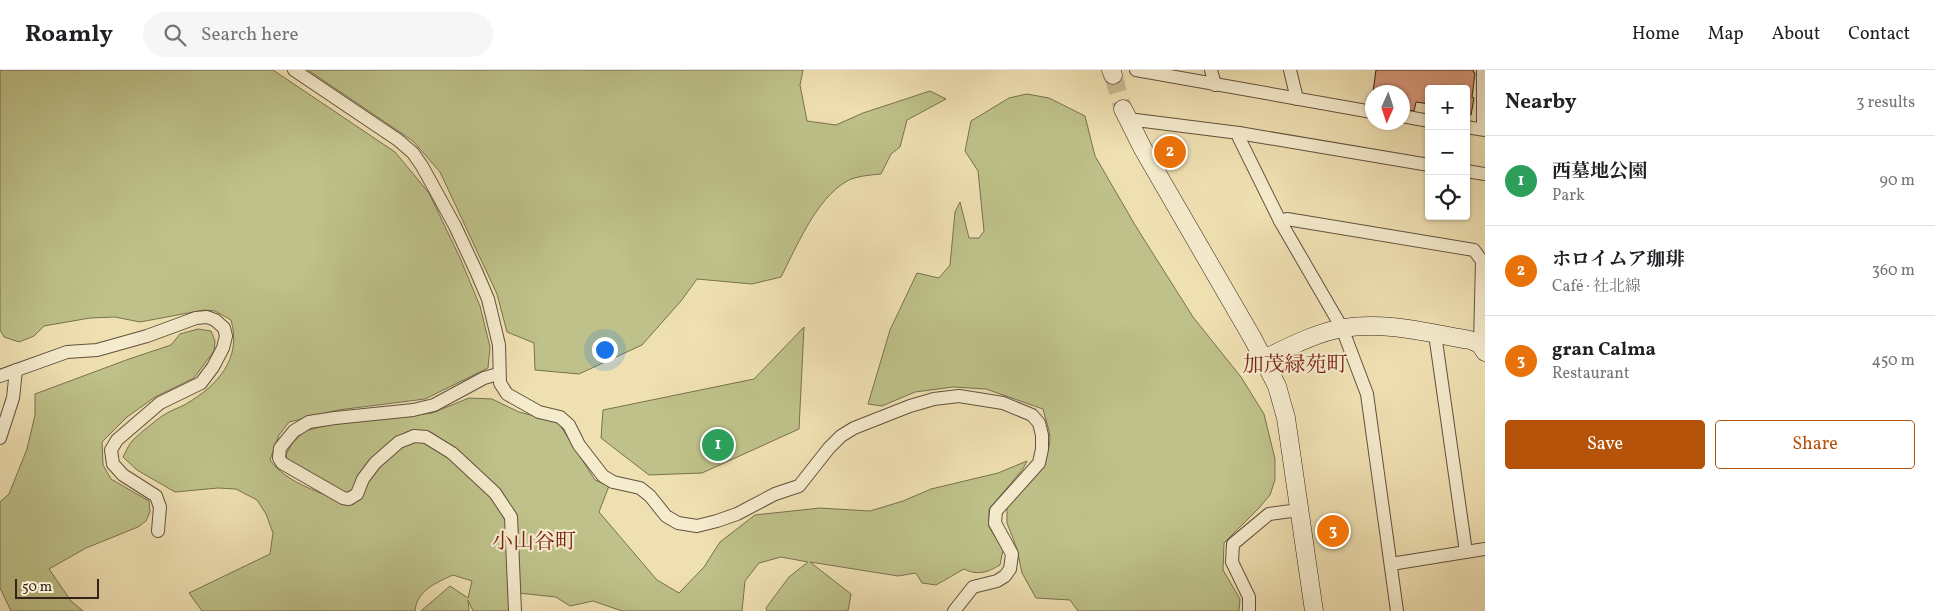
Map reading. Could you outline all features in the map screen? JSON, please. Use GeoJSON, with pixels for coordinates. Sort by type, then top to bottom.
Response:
{"type":"FeatureCollection","features":[{"type":"Feature","properties":{"kind":"street"},"geometry":{"type":"LineString","coordinates":[[294,70],[398,140],[413,153],[422,166],[455,226],[488,299],[499,345],[498,374],[500,383],[507,394],[539,412],[560,417],[569,425],[580,445],[603,476],[613,482],[640,488],[650,496],[666,516],[678,523],[697,526],[738,514],[775,494],[799,486],[841,436],[854,428],[910,406],[959,396],[1003,403],[1032,415],[1039,423],[1042,435],[1039,463],[996,511],[995,523],[1012,554],[1010,569],[1005,576],[996,581],[973,587],[954,611]]}},
{"type":"Feature","properties":{"kind":"street"},"geometry":{"type":"LineString","coordinates":[[1136,70],[1365,111]]}},
{"type":"Feature","properties":{"kind":"street"},"geometry":{"type":"LineString","coordinates":[[1212,70],[1215,85]]}},
{"type":"Feature","properties":{"kind":"street"},"geometry":{"type":"LineString","coordinates":[[1290,70],[1297,99]]}},
{"type":"Feature","properties":{"kind":"street"},"geometry":{"type":"LineString","coordinates":[[1470,127],[1484,129],[1483,70]]}},
{"type":"Feature","properties":{"kind":"street"},"geometry":{"type":"LineString","coordinates":[[1126,114],[1425,164]]}},
{"type":"Feature","properties":{"kind":"street"},"geometry":{"type":"LineString","coordinates":[[1126,114],[1143,149],[1264,359],[1277,386],[1284,410],[1314,611]]}},
{"type":"Feature","properties":{"kind":"street"},"geometry":{"type":"LineString","coordinates":[[1410,117],[1425,120]]}},
{"type":"Feature","properties":{"kind":"street"},"geometry":{"type":"LineString","coordinates":[[1239,133],[1239,138],[1280,221],[1342,328],[1367,394],[1397,611]]}},
{"type":"Feature","properties":{"kind":"street"},"geometry":{"type":"LineString","coordinates":[[1470,172],[1485,174]]}},
{"type":"Feature","properties":{"kind":"street"},"geometry":{"type":"LineString","coordinates":[[1280,221],[1287,219],[1474,250],[1482,261],[1482,348]]}},
{"type":"Feature","properties":{"kind":"street"},"geometry":{"type":"LineString","coordinates":[[0,376],[67,352],[97,350],[148,336],[196,318],[207,317],[215,320],[224,328],[226,336],[223,348],[201,383],[160,404],[117,440],[111,450],[112,464],[123,475],[156,496],[160,507],[158,531]]}},
{"type":"Feature","properties":{"kind":"street"},"geometry":{"type":"LineString","coordinates":[[1264,359],[1315,336],[1342,328],[1373,326],[1470,340],[1482,348]]}},
{"type":"Feature","properties":{"kind":"street"},"geometry":{"type":"LineString","coordinates":[[1435,334],[1466,552]]}},
{"type":"Feature","properties":{"kind":"street"},"geometry":{"type":"LineString","coordinates":[[0,438],[13,398],[16,370]]}},
{"type":"Feature","properties":{"kind":"street"},"geometry":{"type":"LineString","coordinates":[[498,374],[484,378],[434,405],[413,410],[328,418],[309,422],[294,431],[280,448],[278,455],[282,463],[343,498],[349,499],[357,494],[363,479],[375,463],[399,442],[414,436],[426,437],[452,454],[495,493],[511,517],[515,611]]}},
{"type":"Feature","properties":{"kind":"street"},"geometry":{"type":"LineString","coordinates":[[1248,611],[1249,597],[1232,562],[1233,544],[1269,514],[1299,510]]}},
{"type":"Feature","properties":{"kind":"street"},"geometry":{"type":"LineString","coordinates":[[1391,564],[1485,549]]}},
{"type":"Feature","properties":{"kind":"green space"},"geometry":{"type":"Polygon","coordinates":[[[0,70],[273,70],[395,152],[429,193],[460,258],[480,306],[490,347],[488,368],[425,399],[338,410],[289,422],[279,435],[270,460],[293,480],[341,501],[378,466],[410,443],[425,442],[440,449],[487,490],[506,514],[510,544],[511,585],[509,611],[473,611],[468,600],[469,611],[421,611],[450,586],[468,598],[472,581],[453,575],[434,584],[423,592],[415,611],[202,611],[189,593],[270,554],[273,533],[266,514],[257,500],[236,489],[218,488],[175,492],[137,470],[123,457],[131,442],[143,431],[165,414],[198,397],[225,370],[233,347],[234,334],[231,320],[215,311],[204,310],[140,322],[115,317],[90,318],[44,326],[34,336],[19,342],[4,337],[0,330],[0,70]]]}},
{"type":"Feature","properties":{"kind":"green space"},"geometry":{"type":"Polygon","coordinates":[[[308,70],[803,70],[800,85],[807,121],[836,125],[863,113],[930,91],[946,99],[907,120],[900,147],[891,154],[881,174],[851,179],[836,189],[826,199],[808,224],[781,277],[752,284],[697,279],[681,301],[642,345],[579,374],[535,370],[534,343],[507,332],[497,294],[440,172],[413,141],[308,70]]]}},
{"type":"Feature","properties":{"kind":"green space"},"geometry":{"type":"Polygon","coordinates":[[[1027,94],[1049,98],[1085,116],[1095,156],[1135,225],[1193,317],[1241,377],[1264,414],[1275,459],[1275,480],[1270,495],[1224,543],[1223,570],[1240,599],[1239,611],[1078,611],[1070,600],[1036,598],[1022,573],[1017,549],[1007,523],[1007,505],[1036,475],[1046,457],[1050,436],[1043,409],[986,389],[953,387],[915,392],[882,406],[868,404],[890,330],[917,273],[939,278],[950,265],[955,212],[960,202],[969,238],[979,238],[984,231],[978,171],[965,151],[971,121],[1009,98],[1027,94]]]}},
{"type":"Feature","properties":{"kind":"green space"},"geometry":{"type":"Polygon","coordinates":[[[804,327],[799,429],[702,473],[649,475],[601,438],[603,410],[754,379],[804,327]]]}},
{"type":"Feature","properties":{"kind":"green space"},"geometry":{"type":"Polygon","coordinates":[[[198,329],[211,331],[215,341],[214,351],[194,378],[155,397],[127,417],[102,442],[103,465],[111,479],[149,501],[150,512],[146,521],[138,527],[86,548],[49,569],[71,601],[83,611],[11,611],[0,588],[0,502],[9,494],[27,449],[35,415],[35,394],[171,345],[180,334],[198,329]]]}},
{"type":"Feature","properties":{"kind":"green space"},"geometry":{"type":"Polygon","coordinates":[[[469,398],[492,399],[519,412],[558,422],[595,480],[609,486],[599,512],[657,580],[679,593],[704,567],[720,542],[755,515],[820,508],[870,511],[903,501],[931,489],[998,473],[1027,461],[1023,469],[989,509],[989,527],[1003,550],[1000,565],[987,571],[978,573],[964,569],[936,585],[922,583],[916,573],[898,576],[810,562],[851,594],[848,611],[767,611],[766,608],[789,577],[808,562],[781,557],[759,563],[745,581],[742,611],[622,611],[593,601],[570,606],[556,597],[518,593],[513,517],[496,491],[414,433],[348,496],[287,459],[286,455],[292,443],[305,431],[327,425],[432,413],[469,398]]]}},
{"type":"Feature","properties":{"kind":"building"},"geometry":{"type":"Polygon","coordinates":[[[1376,70],[1474,70],[1473,72],[1475,73],[1471,115],[1470,85],[1425,85],[1425,103],[1416,102],[1414,111],[1410,110],[1410,85],[1374,85],[1376,70]]]}},
{"type":"Feature","properties":{"kind":"tunnel"},"geometry":{"type":"LineString","coordinates":[[1113,75],[1123,109]]}},
{"type":"Feature","properties":{"kind":"place","name":"ホロイムア珈琲"},"geometry":{"type":"Point","coordinates":[1170,152]}},
{"type":"Feature","properties":{"kind":"place","name":"西墓地公園"},"geometry":{"type":"Point","coordinates":[718,445]}},
{"type":"Feature","properties":{"kind":"place","name":"gran Calma"},"geometry":{"type":"Point","coordinates":[1333,531]}},
{"type":"Feature","properties":{"kind":"district","name":"加茂緑苑町"},"geometry":{"type":"Point","coordinates":[1295,364]}},
{"type":"Feature","properties":{"kind":"district","name":"小山谷町"},"geometry":{"type":"Point","coordinates":[534,541]}}]}
